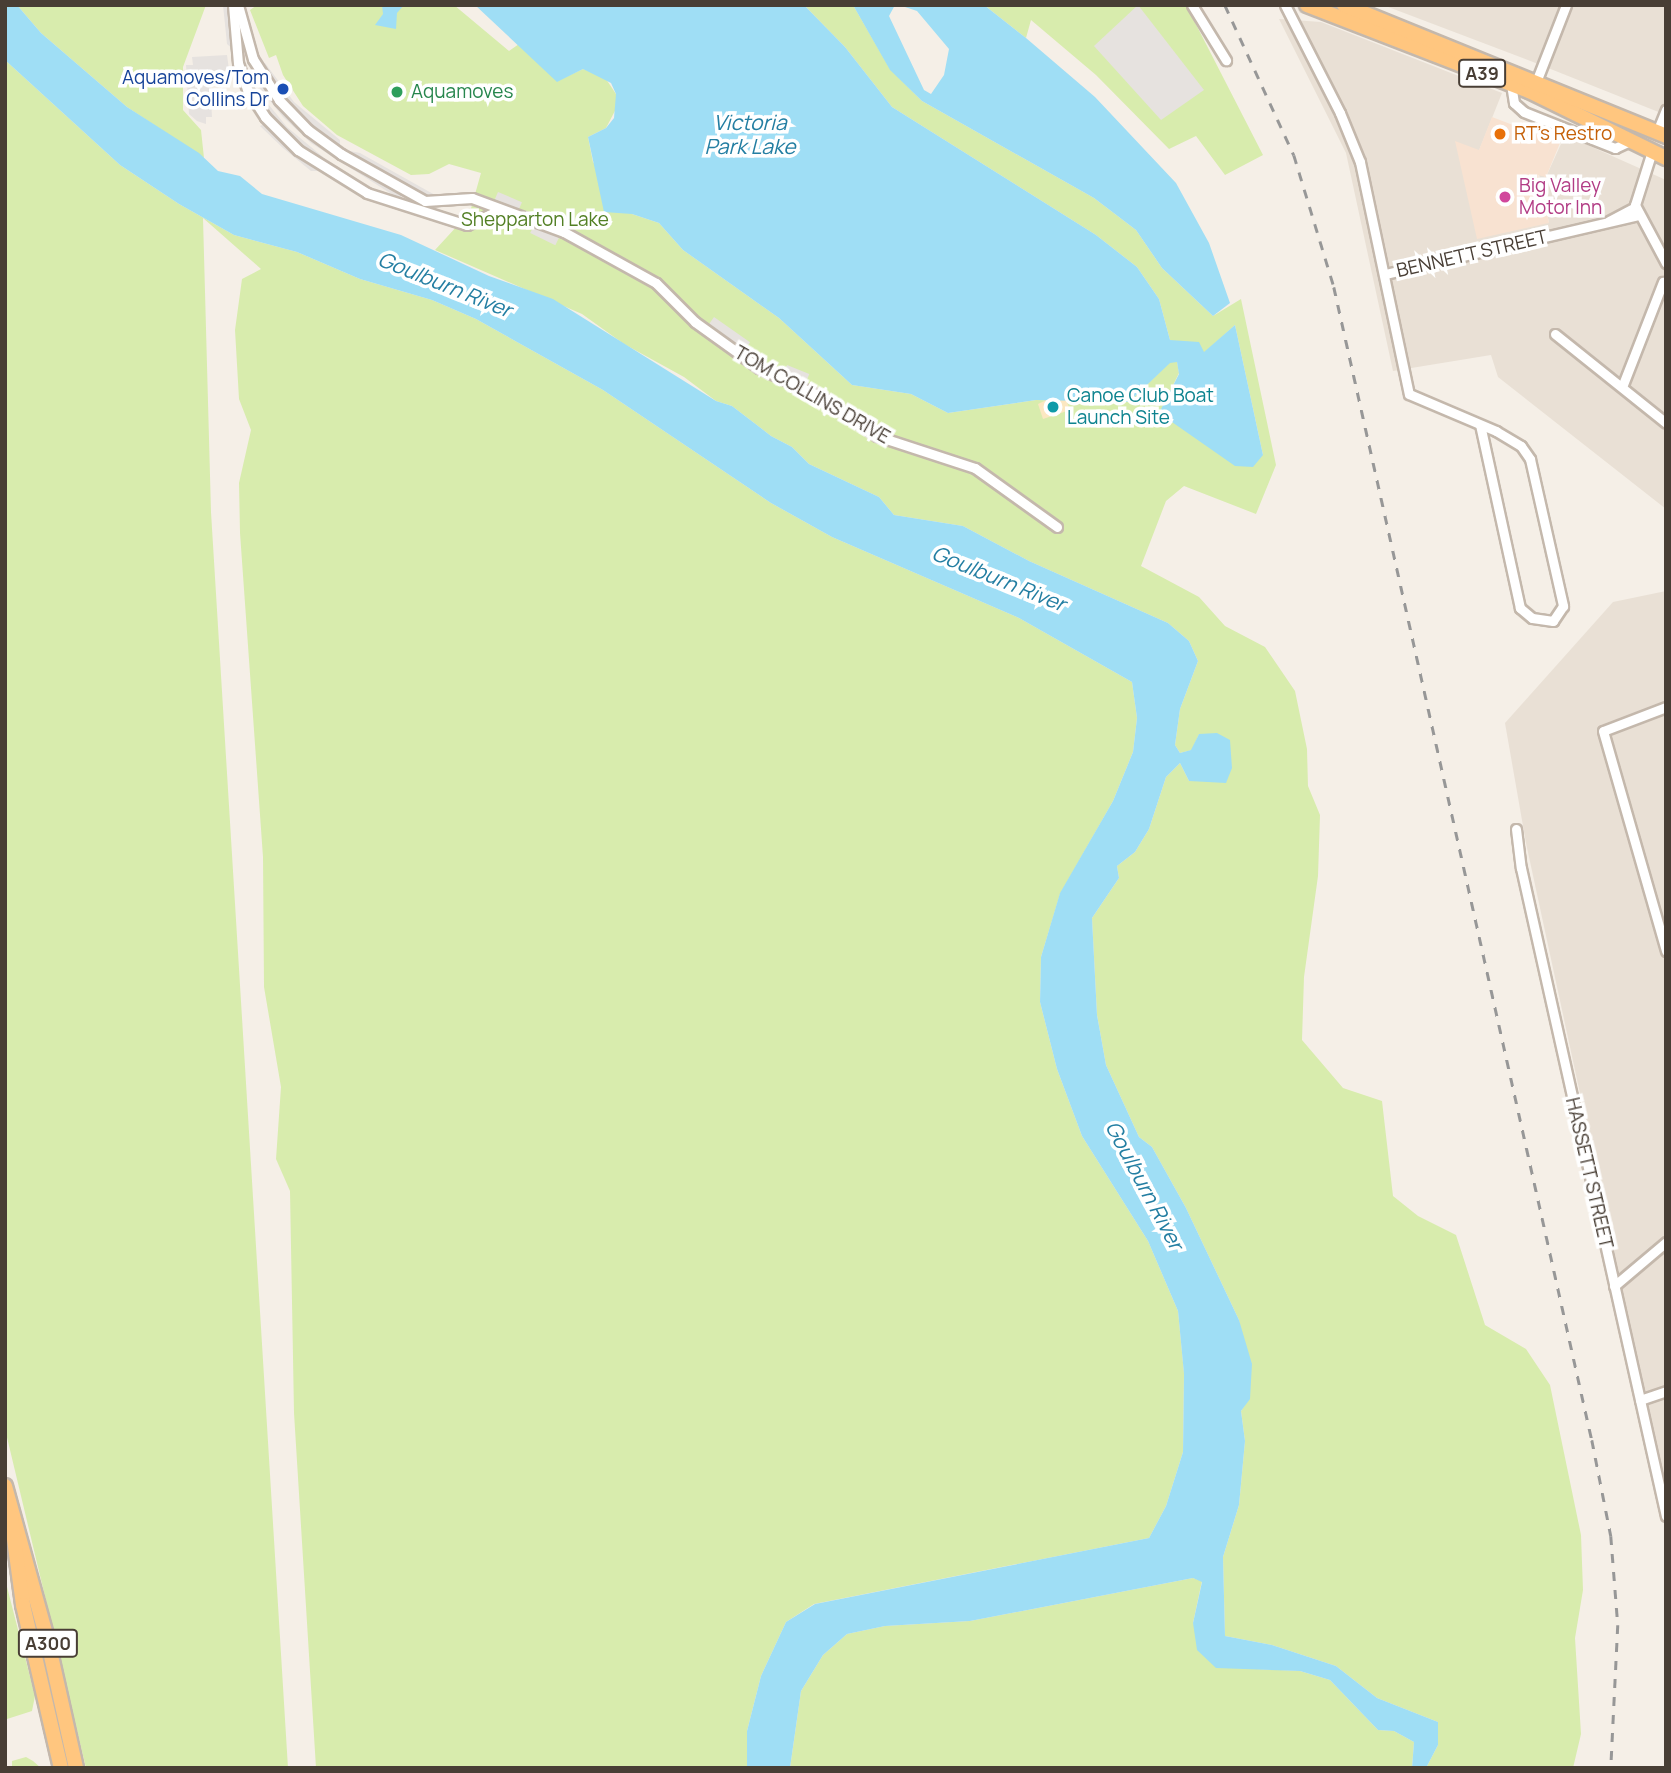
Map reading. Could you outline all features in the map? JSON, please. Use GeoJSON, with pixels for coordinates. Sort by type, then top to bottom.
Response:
{"type":"FeatureCollection","features":[{"type":"Feature","properties":{"kind":"highway","name":"A39"},"geometry":{"type":"LineString","coordinates":[[1307,5],[1552,101],[1666,158]]}},
{"type":"Feature","properties":{"kind":"highway","name":"A39"},"geometry":{"type":"LineString","coordinates":[[1344,5],[1661,134]]}},
{"type":"Feature","properties":{"kind":"highway"},"geometry":{"type":"LineString","coordinates":[[1652,151],[1661,134]]}},
{"type":"Feature","properties":{"kind":"highway","name":"A300"},"geometry":{"type":"LineString","coordinates":[[5,1486],[61,1768]]}},
{"type":"Feature","properties":{"kind":"highway","name":"A300"},"geometry":{"type":"LineString","coordinates":[[20,1555],[76,1768]]}},
{"type":"Feature","properties":{"kind":"highway"},"geometry":{"type":"LineString","coordinates":[[53,1737],[68,1732]]}},
{"type":"Feature","properties":{"kind":"street"},"geometry":{"type":"LineString","coordinates":[[235,5],[253,59],[279,100],[308,130],[374,175],[418,198],[431,202],[480,201],[482,218]]}},
{"type":"Feature","properties":{"kind":"street"},"geometry":{"type":"LineString","coordinates":[[235,5],[240,72],[255,103],[281,134],[346,183],[383,200],[459,220],[471,226],[500,210]]}},
{"type":"Feature","properties":{"kind":"street"},"geometry":{"type":"LineString","coordinates":[[1192,5],[1226,60]]}},
{"type":"Feature","properties":{"kind":"street"},"geometry":{"type":"LineString","coordinates":[[1285,5],[1340,113],[1360,162],[1409,394],[1480,425],[1521,446],[1530,459],[1563,606],[1559,617],[1546,623],[1520,608],[1480,425]]}},
{"type":"Feature","properties":{"kind":"street"},"geometry":{"type":"LineString","coordinates":[[1536,82],[1566,5]]}},
{"type":"Feature","properties":{"kind":"street"},"geometry":{"type":"LineString","coordinates":[[1511,84],[1517,107],[1532,115],[1615,148],[1632,140]]}},
{"type":"Feature","properties":{"kind":"street"},"geometry":{"type":"LineString","coordinates":[[1532,115],[1552,101]]}},
{"type":"Feature","properties":{"kind":"street"},"geometry":{"type":"LineString","coordinates":[[1661,134],[1666,110]]}},
{"type":"Feature","properties":{"kind":"street"},"geometry":{"type":"LineString","coordinates":[[1652,151],[1637,211],[1666,263]]}},
{"type":"Feature","properties":{"kind":"street"},"geometry":{"type":"LineString","coordinates":[[459,220],[456,211],[463,200]]}},
{"type":"Feature","properties":{"kind":"street","name":"TOM COLLINS DRIVE"},"geometry":{"type":"LineString","coordinates":[[480,201],[555,228],[651,280],[695,321],[759,368],[820,396],[885,440],[965,463],[1057,527]]}},
{"type":"Feature","properties":{"kind":"street","name":"BENNETT STREET"},"geometry":{"type":"LineString","coordinates":[[1385,274],[1601,225],[1637,211]]}},
{"type":"Feature","properties":{"kind":"street"},"geometry":{"type":"LineString","coordinates":[[1622,387],[1665,279]]}},
{"type":"Feature","properties":{"kind":"street"},"geometry":{"type":"LineString","coordinates":[[1555,334],[1666,423]]}},
{"type":"Feature","properties":{"kind":"street"},"geometry":{"type":"LineString","coordinates":[[1666,707],[1603,731],[1666,951]]}},
{"type":"Feature","properties":{"kind":"street","name":"HASSETT STREET"},"geometry":{"type":"LineString","coordinates":[[1516,829],[1521,868],[1666,1516]]}},
{"type":"Feature","properties":{"kind":"street"},"geometry":{"type":"LineString","coordinates":[[1614,1286],[1666,1242]]}},
{"type":"Feature","properties":{"kind":"street"},"geometry":{"type":"LineString","coordinates":[[1640,1399],[1666,1391]]}},
{"type":"Feature","properties":{"kind":"shaded area"},"geometry":{"type":"Polygon","coordinates":[[[223,5],[229,5],[233,49],[227,44],[223,5]]]}},
{"type":"Feature","properties":{"kind":"shaded area"},"geometry":{"type":"Polygon","coordinates":[[[1138,5],[1204,90],[1161,120],[1094,46],[1138,5]]]}},
{"type":"Feature","properties":{"kind":"shaded area"},"geometry":{"type":"Polygon","coordinates":[[[1383,5],[1666,5],[1666,115],[1533,62],[1383,5]]]}},
{"type":"Feature","properties":{"kind":"shaded area"},"geometry":{"type":"Polygon","coordinates":[[[1279,19],[1321,22],[1502,93],[1478,153],[1549,223],[1539,174],[1546,177],[1565,135],[1666,180],[1666,509],[1498,377],[1491,355],[1393,371],[1346,153],[1279,19]]]}},
{"type":"Feature","properties":{"kind":"shaded area"},"geometry":{"type":"Polygon","coordinates":[[[227,55],[230,77],[212,79],[210,72],[203,79],[210,81],[212,117],[206,117],[206,124],[197,121],[189,114],[186,65],[193,65],[192,57],[227,55]]]}},
{"type":"Feature","properties":{"kind":"shaded area"},"geometry":{"type":"Polygon","coordinates":[[[265,63],[294,102],[340,140],[340,149],[360,153],[435,195],[423,203],[401,194],[401,200],[311,143],[283,117],[254,81],[255,70],[265,63]]]}},
{"type":"Feature","properties":{"kind":"shaded area"},"geometry":{"type":"Polygon","coordinates":[[[255,88],[287,127],[323,157],[325,165],[335,172],[337,166],[366,186],[362,194],[322,171],[311,171],[260,126],[266,123],[253,96],[255,88]]]}},
{"type":"Feature","properties":{"kind":"shaded area","name":"Big Valley Motor Inn"},"geometry":{"type":"Polygon","coordinates":[[[1492,117],[1560,143],[1546,177],[1538,175],[1549,223],[1477,239],[1455,141],[1479,150],[1492,117]]]}},
{"type":"Feature","properties":{"kind":"shaded area"},"geometry":{"type":"Polygon","coordinates":[[[498,192],[522,202],[519,210],[495,199],[498,192]]]}},
{"type":"Feature","properties":{"kind":"shaded area"},"geometry":{"type":"Polygon","coordinates":[[[535,223],[560,235],[555,245],[530,233],[535,223]]]}},
{"type":"Feature","properties":{"kind":"shaded area"},"geometry":{"type":"Polygon","coordinates":[[[714,317],[750,342],[744,351],[708,326],[714,317]]]}},
{"type":"Feature","properties":{"kind":"shaded area"},"geometry":{"type":"Polygon","coordinates":[[[787,365],[809,374],[806,383],[783,374],[787,365]]]}},
{"type":"Feature","properties":{"kind":"shaded area"},"geometry":{"type":"Polygon","coordinates":[[[1666,591],[1666,1492],[1526,843],[1505,723],[1613,602],[1666,591]]]}},
{"type":"Feature","properties":{"kind":"green space"},"geometry":{"type":"Polygon","coordinates":[[[17,5],[206,5],[183,67],[183,110],[201,130],[204,158],[127,107],[41,33],[17,5]]]}},
{"type":"Feature","properties":{"kind":"green space","name":"Shepparton Lake"},"geometry":{"type":"Polygon","coordinates":[[[257,5],[454,5],[509,51],[519,44],[557,81],[583,69],[604,76],[616,94],[617,107],[606,128],[588,137],[593,162],[632,214],[659,223],[683,250],[779,318],[852,385],[911,394],[948,413],[1036,400],[1129,402],[1170,362],[1177,362],[1179,373],[1159,414],[1263,455],[1235,325],[1204,353],[1170,340],[1159,299],[1137,267],[1096,235],[892,107],[845,47],[804,5],[853,5],[890,69],[922,101],[1094,198],[1136,230],[1162,268],[1213,316],[1241,299],[1276,465],[1256,514],[1184,486],[1166,501],[1141,566],[1199,597],[1225,626],[1265,647],[1295,691],[1307,749],[1308,786],[1320,815],[1318,876],[1304,977],[1302,1040],[1343,1088],[1382,1101],[1393,1196],[1418,1216],[1456,1235],[1485,1325],[1526,1349],[1550,1385],[1581,1535],[1583,1590],[1575,1638],[1581,1734],[1573,1768],[1426,1768],[1438,1745],[1438,1722],[1377,1698],[1336,1666],[1272,1645],[1225,1636],[1223,1557],[1239,1505],[1245,1441],[1241,1411],[1249,1399],[1239,1320],[1186,1208],[1152,1147],[1139,1137],[1106,1065],[1097,1015],[1092,918],[1119,878],[1117,866],[1135,852],[1149,829],[1166,777],[1180,763],[1189,781],[1199,734],[1192,750],[1180,753],[1175,745],[1180,709],[1198,661],[1189,641],[1168,623],[1029,561],[963,526],[894,515],[879,497],[809,464],[792,447],[771,436],[732,406],[716,401],[684,377],[624,344],[582,314],[435,250],[470,212],[481,173],[449,164],[429,174],[411,175],[337,135],[303,106],[283,75],[276,55],[269,58],[250,10],[257,5]]]}},
{"type":"Feature","properties":{"kind":"green space"},"geometry":{"type":"Polygon","coordinates":[[[984,5],[1186,5],[1263,155],[1225,175],[1196,136],[1169,149],[1096,75],[1031,20],[1026,38],[984,5]]]}},
{"type":"Feature","properties":{"kind":"green space"},"geometry":{"type":"Polygon","coordinates":[[[5,60],[120,165],[179,204],[234,235],[297,252],[360,279],[432,300],[476,319],[603,390],[771,503],[832,537],[1019,618],[1132,682],[1137,718],[1133,752],[1113,801],[1060,894],[1041,957],[1040,1002],[1057,1069],[1082,1136],[1148,1241],[1178,1311],[1184,1373],[1183,1452],[1166,1506],[1149,1538],[814,1604],[786,1622],[761,1676],[747,1731],[747,1768],[316,1768],[294,1413],[290,1191],[276,1159],[281,1087],[264,987],[263,857],[240,533],[239,483],[251,430],[239,399],[235,330],[242,279],[261,269],[203,218],[211,512],[288,1768],[86,1768],[5,1429],[5,60]]]}},
{"type":"Feature","properties":{"kind":"green space"},"geometry":{"type":"Polygon","coordinates":[[[1193,1578],[1202,1581],[1193,1623],[1216,1667],[1300,1671],[1330,1680],[1378,1730],[1394,1731],[1414,1742],[1412,1768],[790,1768],[801,1691],[823,1655],[847,1634],[885,1626],[970,1621],[1193,1578]]]}},
{"type":"Feature","properties":{"kind":"green space"},"geometry":{"type":"Polygon","coordinates":[[[5,1579],[35,1696],[32,1711],[7,1719],[5,1752],[5,1579]]]}},
{"type":"Feature","properties":{"kind":"green space"},"geometry":{"type":"Polygon","coordinates":[[[26,1757],[41,1768],[12,1768],[12,1761],[26,1757]]]}},
{"type":"Feature","properties":{"kind":"sand","name":"Canoe Club Boat Launch Site"},"geometry":{"type":"Polygon","coordinates":[[[1063,392],[1070,410],[1043,419],[1038,404],[1063,392]]]}},
{"type":"Feature","properties":{"kind":"water","name":"Goulburn River"},"geometry":{"type":"Polygon","coordinates":[[[5,5],[17,5],[41,33],[127,107],[199,153],[218,171],[240,176],[262,194],[401,235],[489,276],[553,299],[716,401],[732,406],[771,436],[792,447],[809,464],[879,497],[894,515],[963,526],[1029,561],[1168,623],[1189,641],[1198,661],[1180,709],[1175,745],[1180,753],[1191,750],[1199,734],[1217,733],[1230,740],[1232,768],[1226,783],[1189,781],[1180,763],[1166,777],[1149,829],[1135,852],[1117,866],[1119,878],[1092,918],[1097,1015],[1106,1065],[1139,1137],[1152,1147],[1186,1208],[1239,1320],[1252,1364],[1250,1399],[1241,1411],[1245,1441],[1239,1505],[1223,1557],[1225,1636],[1272,1645],[1336,1666],[1377,1698],[1438,1722],[1438,1745],[1426,1768],[1412,1768],[1414,1742],[1394,1731],[1378,1730],[1330,1680],[1300,1671],[1216,1668],[1197,1650],[1193,1623],[1202,1582],[1193,1578],[970,1621],[885,1626],[847,1634],[823,1655],[801,1691],[790,1768],[747,1768],[747,1731],[761,1676],[786,1622],[815,1604],[1149,1538],[1166,1506],[1183,1452],[1184,1374],[1178,1311],[1148,1241],[1082,1136],[1057,1069],[1040,1002],[1041,957],[1060,893],[1113,801],[1133,752],[1137,718],[1132,682],[1019,618],[832,537],[771,503],[603,390],[476,319],[432,300],[360,279],[297,252],[234,235],[179,204],[120,165],[5,60],[5,5]]]}},
{"type":"Feature","properties":{"kind":"water"},"geometry":{"type":"Polygon","coordinates":[[[382,5],[404,5],[397,13],[396,29],[375,25],[383,14],[382,5]]]}},
{"type":"Feature","properties":{"kind":"water","name":"Victoria Park Lake"},"geometry":{"type":"Polygon","coordinates":[[[475,5],[804,5],[845,47],[892,107],[1096,235],[1137,267],[1159,299],[1170,340],[1199,342],[1204,352],[1235,325],[1263,455],[1253,467],[1235,466],[1159,413],[1179,374],[1177,362],[1170,363],[1129,402],[1036,400],[948,413],[911,394],[852,385],[779,318],[683,250],[659,223],[632,214],[604,212],[588,137],[606,128],[614,118],[616,94],[611,83],[583,69],[557,82],[475,5]]]}},
{"type":"Feature","properties":{"kind":"water"},"geometry":{"type":"Polygon","coordinates":[[[853,5],[895,5],[889,16],[924,90],[931,94],[944,75],[949,49],[917,11],[899,5],[984,5],[1026,38],[1095,97],[1176,183],[1209,243],[1230,303],[1213,316],[1162,268],[1136,230],[1094,198],[922,101],[890,70],[853,5]]]}},
{"type":"Feature","properties":{"kind":"railway"},"geometry":{"type":"LineString","coordinates":[[1225,5],[1294,155],[1334,287],[1592,1440],[1611,1536],[1618,1625],[1611,1768]]}},
{"type":"Feature","properties":{"kind":"place","name":"Aquamoves/Tom Collins Dr"},"geometry":{"type":"Point","coordinates":[283,89]}},
{"type":"Feature","properties":{"kind":"place","name":"Aquamoves"},"geometry":{"type":"Point","coordinates":[397,92]}},
{"type":"Feature","properties":{"kind":"place","name":"RT's Restro"},"geometry":{"type":"Point","coordinates":[1500,134]}},
{"type":"Feature","properties":{"kind":"place","name":"Big Valley Motor Inn"},"geometry":{"type":"Point","coordinates":[1505,197]}},
{"type":"Feature","properties":{"kind":"place","name":"Canoe Club Boat Launch Site"},"geometry":{"type":"Point","coordinates":[1053,407]}}]}
